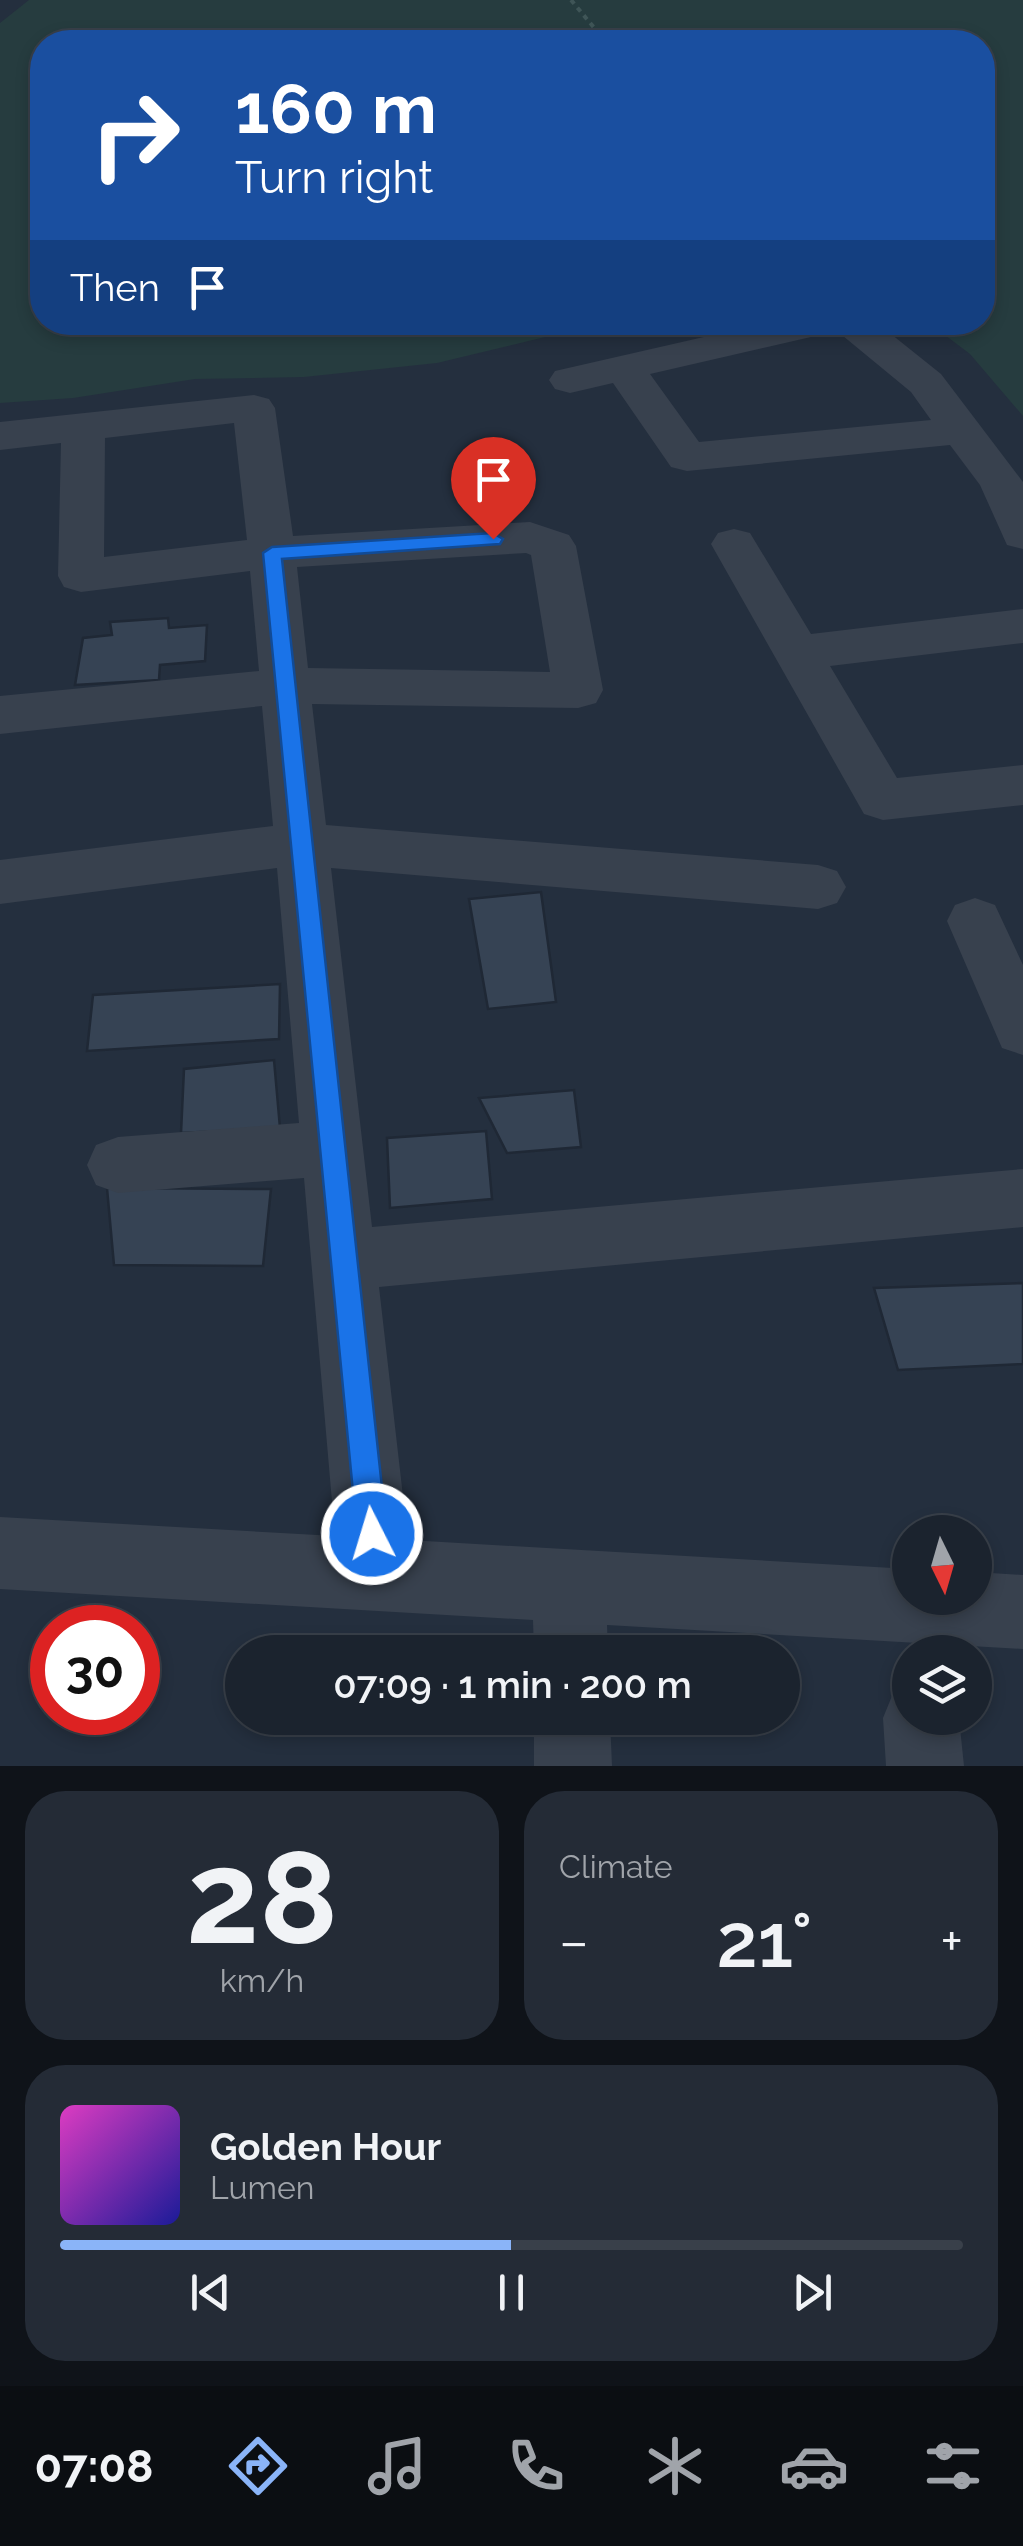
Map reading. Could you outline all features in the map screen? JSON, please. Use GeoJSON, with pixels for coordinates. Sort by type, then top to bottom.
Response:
{"type":"FeatureCollection","features":[{"type":"Feature","properties":{"kind":"street"},"geometry":{"type":"LineString","coordinates":[[570,380],[768,335]]}},
{"type":"Feature","properties":{"kind":"street"},"geometry":{"type":"LineString","coordinates":[[866,335],[926,384],[964,430],[1001,482],[1023,534]]}},
{"type":"Feature","properties":{"kind":"street"},"geometry":{"type":"LineString","coordinates":[[624,368],[687,457],[964,430]]}},
{"type":"Feature","properties":{"kind":"street"},"geometry":{"type":"LineString","coordinates":[[0,436],[254,408],[376,1574]]}},
{"type":"Feature","properties":{"kind":"street"},"geometry":{"type":"LineString","coordinates":[[0,715],[285,686],[578,690],[553,546],[530,537],[272,553],[81,576],[84,427]]}},
{"type":"Feature","properties":{"kind":"street"},"geometry":{"type":"LineString","coordinates":[[734,544],[883,800],[1023,786]]}},
{"type":"Feature","properties":{"kind":"street"},"geometry":{"type":"LineString","coordinates":[[797,653],[1023,626]]}},
{"type":"Feature","properties":{"kind":"street"},"geometry":{"type":"LineString","coordinates":[[0,882],[301,844],[818,886]]}},
{"type":"Feature","properties":{"kind":"street"},"geometry":{"type":"LineString","coordinates":[[975,921],[1023,1030]]}},
{"type":"Feature","properties":{"kind":"street"},"geometry":{"type":"LineString","coordinates":[[118,1165],[334,1148]]}},
{"type":"Feature","properties":{"kind":"street"},"geometry":{"type":"LineString","coordinates":[[346,1260],[1023,1198]]}},
{"type":"Feature","properties":{"kind":"street"},"geometry":{"type":"LineString","coordinates":[[0,1553],[376,1574],[570,1618],[914,1629],[1023,1612]]}},
{"type":"Feature","properties":{"kind":"street"},"geometry":{"type":"LineString","coordinates":[[572,1735],[573,1766]]}},
{"type":"Feature","properties":{"kind":"street"},"geometry":{"type":"LineString","coordinates":[[923,1735],[925,1766]]}},
{"type":"Feature","properties":{"kind":"path"},"geometry":{"type":"LineString","coordinates":[[570,0],[596,30]]}},
{"type":"Feature","properties":{"kind":"green space"},"geometry":{"type":"Polygon","coordinates":[[[29,0],[1023,0],[1023,416],[970,354],[945,335],[995,335],[995,30],[30,30],[30,335],[553,335],[437,363],[304,377],[195,379],[73,398],[0,403],[0,23],[29,0]]]}},
{"type":"Feature","properties":{"kind":"building"},"geometry":{"type":"Polygon","coordinates":[[[168,618],[169,628],[207,625],[205,661],[160,665],[159,680],[75,685],[83,638],[112,635],[110,622],[168,618]]]}},
{"type":"Feature","properties":{"kind":"building"},"geometry":{"type":"Polygon","coordinates":[[[541,892],[556,1002],[488,1009],[469,899],[541,892]]]}},
{"type":"Feature","properties":{"kind":"building"},"geometry":{"type":"Polygon","coordinates":[[[280,984],[279,1039],[87,1051],[93,995],[280,984]]]}},
{"type":"Feature","properties":{"kind":"building"},"geometry":{"type":"Polygon","coordinates":[[[274,1060],[280,1128],[181,1133],[184,1069],[274,1060]]]}},
{"type":"Feature","properties":{"kind":"building"},"geometry":{"type":"Polygon","coordinates":[[[574,1090],[581,1147],[507,1153],[479,1098],[574,1090]]]}},
{"type":"Feature","properties":{"kind":"building"},"geometry":{"type":"Polygon","coordinates":[[[486,1131],[492,1199],[390,1208],[387,1138],[486,1131]]]}},
{"type":"Feature","properties":{"kind":"building"},"geometry":{"type":"Polygon","coordinates":[[[107,1188],[271,1189],[263,1266],[114,1265],[107,1188]]]}},
{"type":"Feature","properties":{"kind":"building"},"geometry":{"type":"Polygon","coordinates":[[[1023,1283],[1023,1364],[898,1370],[874,1288],[1023,1283]]]}},
{"type":"Feature","properties":{"kind":"route"},"geometry":{"type":"LineString","coordinates":[[372,1534],[272,553],[493,539]]}}]}
